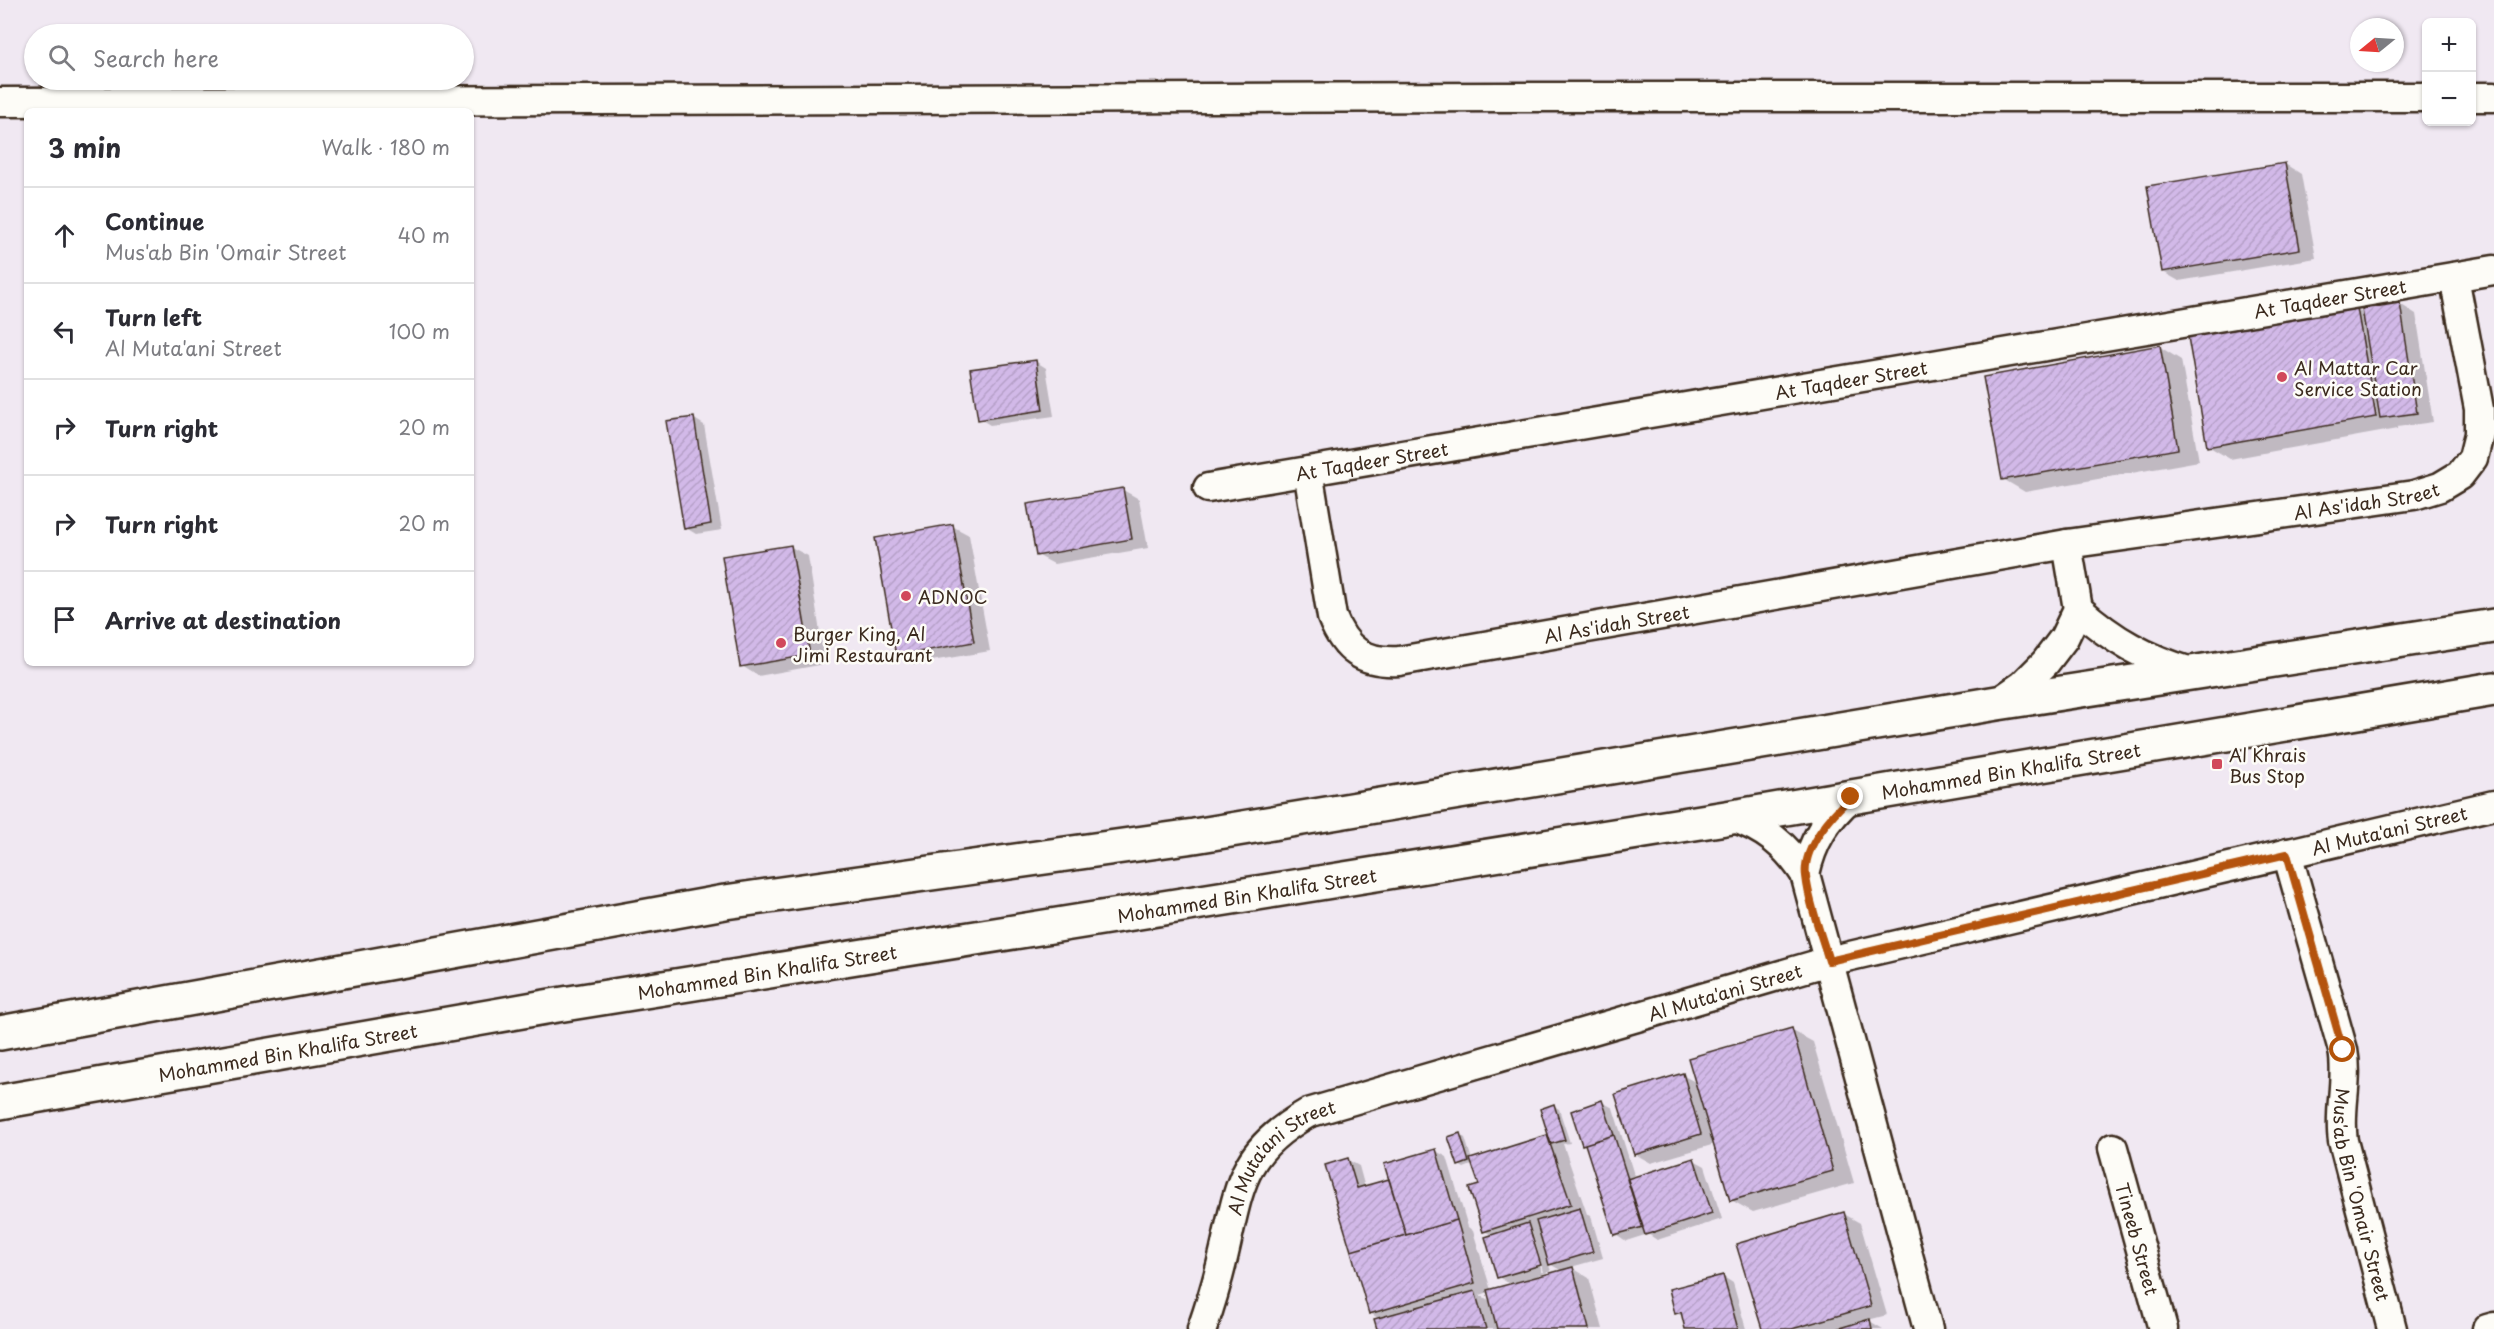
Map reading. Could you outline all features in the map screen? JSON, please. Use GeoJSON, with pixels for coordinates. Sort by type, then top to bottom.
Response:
{"type":"FeatureCollection","features":[{"type":"Feature","properties":{"kind":"highway"},"geometry":{"type":"LineString","coordinates":[[0,1034],[726,902],[1194,836],[1997,703],[2494,626]]}},
{"type":"Feature","properties":{"kind":"highway","name":"Mohammed Bin Khalifa Street"},"geometry":{"type":"LineString","coordinates":[[0,1102],[551,1006],[1732,817],[2494,689]]}},
{"type":"Feature","properties":{"kind":"street"},"geometry":{"type":"LineString","coordinates":[[0,102],[1493,97],[2422,97]]}},
{"type":"Feature","properties":{"kind":"street"},"geometry":{"type":"LineString","coordinates":[[2476,97],[2494,97]]}},
{"type":"Feature","properties":{"kind":"street","name":"At Taqdeer Street"},"geometry":{"type":"LineString","coordinates":[[1208,488],[2494,270]]}},
{"type":"Feature","properties":{"kind":"street","name":"Al As'idah Street"},"geometry":{"type":"LineString","coordinates":[[1308,471],[1335,625],[1350,647],[1364,657],[1381,662],[1399,661],[2067,544],[2414,495],[2440,486],[2460,474],[2473,458],[2479,434],[2479,409],[2454,277]]}},
{"type":"Feature","properties":{"kind":"street"},"geometry":{"type":"LineString","coordinates":[[1997,703],[2023,685],[2045,663],[2064,638],[2078,609],[2067,544]]}},
{"type":"Feature","properties":{"kind":"street"},"geometry":{"type":"LineString","coordinates":[[2078,609],[2103,631],[2130,649],[2191,672]]}},
{"type":"Feature","properties":{"kind":"street"},"geometry":{"type":"LineString","coordinates":[[1805,874],[1816,839],[1837,809],[1851,797]]}},
{"type":"Feature","properties":{"kind":"street","name":"Al Muta'ani Street"},"geometry":{"type":"LineString","coordinates":[[1202,1329],[1221,1266],[1235,1200],[1243,1178],[1254,1159],[1269,1141],[1287,1125],[1308,1113],[1829,961],[2494,805]]}},
{"type":"Feature","properties":{"kind":"street"},"geometry":{"type":"LineString","coordinates":[[1732,817],[1750,823],[1782,844],[1805,874],[1928,1329]]}},
{"type":"Feature","properties":{"kind":"street","name":"Mus'ab Bin 'Omair Street"},"geometry":{"type":"LineString","coordinates":[[2287,854],[2343,1050],[2346,1074],[2340,1113],[2343,1141],[2392,1329]]}},
{"type":"Feature","properties":{"kind":"street","name":"Tineeb Street"},"geometry":{"type":"LineString","coordinates":[[2113,1148],[2163,1329]]}},
{"type":"Feature","properties":{"kind":"street"},"geometry":{"type":"LineString","coordinates":[[2487,1329],[2494,1327]]}},
{"type":"Feature","properties":{"kind":"building"},"geometry":{"type":"Polygon","coordinates":[[[2285,163],[2300,249],[2162,272],[2147,186],[2285,163]]]}},
{"type":"Feature","properties":{"kind":"building"},"geometry":{"type":"Polygon","coordinates":[[[2400,303],[2417,413],[2380,418],[2362,309],[2400,303]]]}},
{"type":"Feature","properties":{"kind":"building","name":"Al Mattar Car Service Station"},"geometry":{"type":"Polygon","coordinates":[[[2357,308],[2376,417],[2207,447],[2188,337],[2357,308]]]}},
{"type":"Feature","properties":{"kind":"building"},"geometry":{"type":"Polygon","coordinates":[[[2160,345],[2178,449],[2002,480],[1983,377],[2160,345]]]}},
{"type":"Feature","properties":{"kind":"building"},"geometry":{"type":"Polygon","coordinates":[[[1036,360],[1043,410],[978,420],[970,369],[1036,360]]]}},
{"type":"Feature","properties":{"kind":"building"},"geometry":{"type":"Polygon","coordinates":[[[694,417],[711,524],[684,529],[666,421],[694,417]]]}},
{"type":"Feature","properties":{"kind":"building"},"geometry":{"type":"Polygon","coordinates":[[[1123,488],[1132,539],[1036,556],[1027,504],[1123,488]]]}},
{"type":"Feature","properties":{"kind":"building"},"geometry":{"type":"Polygon","coordinates":[[[953,524],[974,642],[896,656],[875,538],[953,524]]]}},
{"type":"Feature","properties":{"kind":"building"},"geometry":{"type":"Polygon","coordinates":[[[791,545],[810,655],[740,667],[722,556],[791,545]]]}},
{"type":"Feature","properties":{"kind":"building"},"geometry":{"type":"Polygon","coordinates":[[[1792,1028],[1833,1171],[1730,1201],[1688,1058],[1792,1028]]]}},
{"type":"Feature","properties":{"kind":"building"},"geometry":{"type":"Polygon","coordinates":[[[1683,1073],[1701,1134],[1634,1155],[1615,1094],[1683,1073]]]}},
{"type":"Feature","properties":{"kind":"building"},"geometry":{"type":"Polygon","coordinates":[[[1602,1100],[1614,1135],[1582,1145],[1571,1111],[1602,1100]]]}},
{"type":"Feature","properties":{"kind":"building"},"geometry":{"type":"Polygon","coordinates":[[[1554,1104],[1565,1140],[1551,1144],[1540,1109],[1554,1104]]]}},
{"type":"Feature","properties":{"kind":"building"},"geometry":{"type":"Polygon","coordinates":[[[1460,1133],[1469,1162],[1458,1166],[1448,1137],[1460,1133]]]}},
{"type":"Feature","properties":{"kind":"building"},"geometry":{"type":"Polygon","coordinates":[[[1547,1135],[1571,1204],[1483,1232],[1469,1188],[1479,1185],[1470,1159],[1547,1135]]]}},
{"type":"Feature","properties":{"kind":"building"},"geometry":{"type":"Polygon","coordinates":[[[1614,1135],[1643,1227],[1614,1235],[1585,1144],[1614,1135]]]}},
{"type":"Feature","properties":{"kind":"building"},"geometry":{"type":"Polygon","coordinates":[[[1436,1149],[1457,1220],[1406,1235],[1384,1164],[1436,1149]]]}},
{"type":"Feature","properties":{"kind":"building"},"geometry":{"type":"Polygon","coordinates":[[[1348,1158],[1357,1188],[1389,1179],[1406,1235],[1351,1251],[1325,1165],[1348,1158]]]}},
{"type":"Feature","properties":{"kind":"building"},"geometry":{"type":"Polygon","coordinates":[[[1694,1158],[1712,1213],[1645,1235],[1627,1179],[1694,1158]]]}},
{"type":"Feature","properties":{"kind":"building"},"geometry":{"type":"Polygon","coordinates":[[[1580,1208],[1593,1252],[1549,1265],[1536,1221],[1580,1208]]]}},
{"type":"Feature","properties":{"kind":"building"},"geometry":{"type":"Polygon","coordinates":[[[1844,1212],[1871,1306],[1792,1329],[1762,1329],[1736,1244],[1844,1212]]]}},
{"type":"Feature","properties":{"kind":"building"},"geometry":{"type":"Polygon","coordinates":[[[1457,1220],[1475,1283],[1369,1314],[1351,1251],[1457,1220]]]}},
{"type":"Feature","properties":{"kind":"building"},"geometry":{"type":"Polygon","coordinates":[[[1528,1223],[1541,1265],[1497,1278],[1485,1237],[1528,1223]]]}},
{"type":"Feature","properties":{"kind":"building"},"geometry":{"type":"Polygon","coordinates":[[[1573,1267],[1589,1329],[1497,1329],[1487,1290],[1573,1267]]]}},
{"type":"Feature","properties":{"kind":"building"},"geometry":{"type":"Polygon","coordinates":[[[1723,1275],[1738,1329],[1685,1329],[1681,1312],[1675,1314],[1669,1289],[1723,1275]]]}},
{"type":"Feature","properties":{"kind":"building"},"geometry":{"type":"Polygon","coordinates":[[[1475,1291],[1486,1329],[1377,1329],[1374,1319],[1475,1291]]]}},
{"type":"Feature","properties":{"kind":"building"},"geometry":{"type":"Polygon","coordinates":[[[1870,1319],[1872,1329],[1836,1329],[1870,1319]]]}},
{"type":"Feature","properties":{"kind":"place","name":"Al Mattar Car Service Station"},"geometry":{"type":"Point","coordinates":[2282,377]}},
{"type":"Feature","properties":{"kind":"place","name":"ADNOC"},"geometry":{"type":"Point","coordinates":[906,596]}},
{"type":"Feature","properties":{"kind":"place","name":"Burger King, Al Jimi Restaurant"},"geometry":{"type":"Point","coordinates":[781,643]}},
{"type":"Feature","properties":{"kind":"place","name":"Al Khrais Bus Stop"},"geometry":{"type":"Point","coordinates":[2217,764]}},
{"type":"Feature","properties":{"kind":"route"},"geometry":{"type":"LineString","coordinates":[[1851,797],[1837,809],[1816,839],[1805,874],[1829,961],[2287,854],[2343,1050]]}}]}
